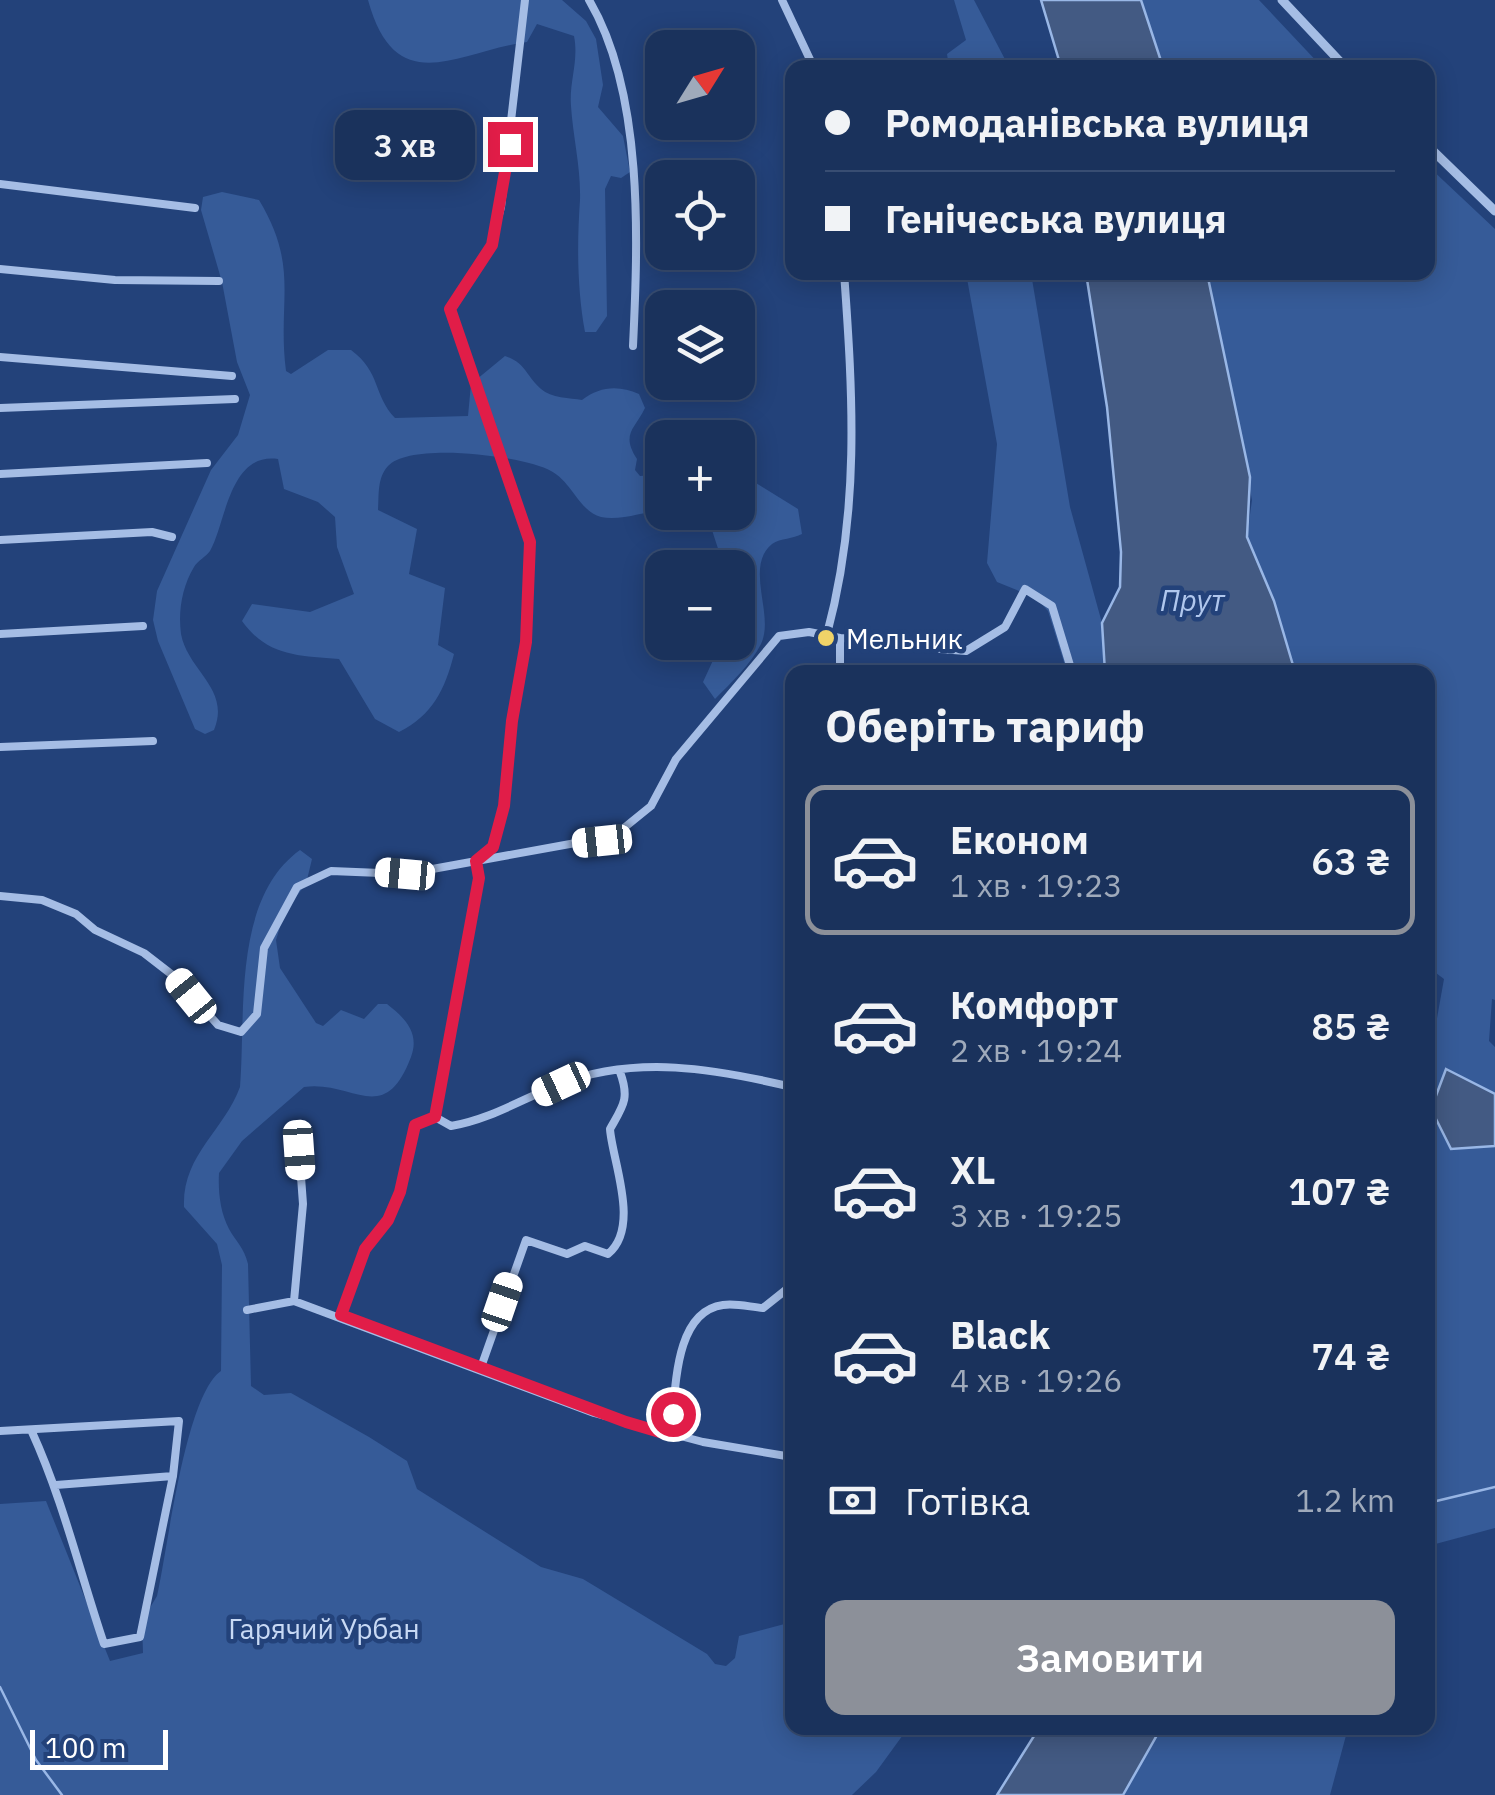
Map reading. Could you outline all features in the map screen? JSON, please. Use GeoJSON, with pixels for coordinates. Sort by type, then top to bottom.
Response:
{"type":"FeatureCollection","features":[{"type":"Feature","properties":{"kind":"street"},"geometry":{"type":"LineString","coordinates":[[476,861],[493,847],[504,806],[512,721],[526,642],[530,542],[450,309],[492,245],[502,207],[524,0]]}},
{"type":"Feature","properties":{"kind":"street"},"geometry":{"type":"LineString","coordinates":[[589,0],[608,43],[631,144],[633,346]]}},
{"type":"Feature","properties":{"kind":"street"},"geometry":{"type":"LineString","coordinates":[[782,0],[810,60]]}},
{"type":"Feature","properties":{"kind":"street"},"geometry":{"type":"LineString","coordinates":[[1282,0],[1338,60]]}},
{"type":"Feature","properties":{"kind":"street"},"geometry":{"type":"LineString","coordinates":[[1435,153],[1495,211]]}},
{"type":"Feature","properties":{"kind":"street"},"geometry":{"type":"LineString","coordinates":[[0,184],[195,208]]}},
{"type":"Feature","properties":{"kind":"street"},"geometry":{"type":"LineString","coordinates":[[0,269],[115,280],[219,281]]}},
{"type":"Feature","properties":{"kind":"street"},"geometry":{"type":"LineString","coordinates":[[828,634],[845,555],[854,436],[844,280]]}},
{"type":"Feature","properties":{"kind":"street"},"geometry":{"type":"LineString","coordinates":[[0,356],[232,376]]}},
{"type":"Feature","properties":{"kind":"street"},"geometry":{"type":"LineString","coordinates":[[0,408],[234,398]]}},
{"type":"Feature","properties":{"kind":"street"},"geometry":{"type":"LineString","coordinates":[[0,474],[207,463]]}},
{"type":"Feature","properties":{"kind":"street"},"geometry":{"type":"LineString","coordinates":[[0,540],[152,532],[172,536]]}},
{"type":"Feature","properties":{"kind":"street"},"geometry":{"type":"LineString","coordinates":[[0,896],[42,900],[144,952],[175,977],[207,1016],[230,1031],[242,1032],[250,1024],[260,1000],[264,948],[297,887],[332,871],[405,874],[614,836],[650,806],[676,759],[770,643],[788,632],[905,639],[940,650],[966,651],[1005,628],[1025,589],[1052,606],[1070,665]]}},
{"type":"Feature","properties":{"kind":"street"},"geometry":{"type":"LineString","coordinates":[[0,634],[143,626]]}},
{"type":"Feature","properties":{"kind":"street"},"geometry":{"type":"LineString","coordinates":[[840,638],[840,665]]}},
{"type":"Feature","properties":{"kind":"street"},"geometry":{"type":"LineString","coordinates":[[0,747],[153,741]]}},
{"type":"Feature","properties":{"kind":"street"},"geometry":{"type":"LineString","coordinates":[[435,1117],[479,878],[476,861]]}},
{"type":"Feature","properties":{"kind":"street"},"geometry":{"type":"LineString","coordinates":[[341,1315],[365,1249],[388,1220],[400,1192],[415,1125],[435,1117],[452,1126],[465,1124],[496,1115],[561,1084],[620,1072],[677,1066],[785,1086]]}},
{"type":"Feature","properties":{"kind":"street"},"geometry":{"type":"LineString","coordinates":[[480,1370],[526,1240],[567,1254],[585,1246],[608,1254],[618,1243],[623,1180],[610,1129],[626,1104],[628,1093],[620,1072]]}},
{"type":"Feature","properties":{"kind":"street"},"geometry":{"type":"LineString","coordinates":[[294,1301],[303,1204],[299,1150]]}},
{"type":"Feature","properties":{"kind":"street"},"geometry":{"type":"LineString","coordinates":[[670,1435],[682,1351],[689,1329],[702,1313],[720,1305],[763,1308],[785,1291]]}},
{"type":"Feature","properties":{"kind":"street"},"geometry":{"type":"LineString","coordinates":[[247,1310],[294,1301],[341,1315],[594,1413],[670,1435],[785,1455]]}},
{"type":"Feature","properties":{"kind":"street"},"geometry":{"type":"LineString","coordinates":[[0,1431],[179,1421],[173,1476],[140,1637],[104,1644],[59,1511],[56,1485],[32,1432]]}},
{"type":"Feature","properties":{"kind":"street"},"geometry":{"type":"LineString","coordinates":[[56,1485],[173,1476]]}},
{"type":"Feature","properties":{"kind":"green space"},"geometry":{"type":"Polygon","coordinates":[[[368,0],[562,0],[586,21],[596,39],[603,85],[598,107],[623,136],[630,172],[621,178],[611,176],[605,189],[607,316],[596,332],[585,332],[579,283],[580,188],[571,97],[574,36],[537,24],[527,42],[454,60],[412,60],[395,51],[380,31],[368,0]]]}},
{"type":"Feature","properties":{"kind":"green space"},"geometry":{"type":"Polygon","coordinates":[[[954,0],[974,0],[1005,60],[948,60],[947,54],[966,40],[954,0]]]}},
{"type":"Feature","properties":{"kind":"green space"},"geometry":{"type":"Polygon","coordinates":[[[1142,0],[1259,0],[1315,60],[1161,60],[1142,0]]]}},
{"type":"Feature","properties":{"kind":"green space"},"geometry":{"type":"Polygon","coordinates":[[[1435,173],[1495,229],[1495,1000],[1492,999],[1489,1041],[1495,1047],[1495,1094],[1488,1092],[1476,1146],[1495,1146],[1495,1528],[1435,1544],[1435,1029],[1444,979],[1435,972],[1435,665],[1293,665],[1274,601],[1247,537],[1252,500],[1208,280],[1435,280],[1435,173]]]}},
{"type":"Feature","properties":{"kind":"green space"},"geometry":{"type":"Polygon","coordinates":[[[222,192],[259,200],[272,224],[283,266],[284,346],[286,371],[291,374],[328,350],[351,350],[367,367],[395,418],[468,416],[471,384],[505,356],[517,362],[550,394],[582,400],[610,388],[624,389],[639,394],[645,408],[631,432],[630,444],[637,459],[635,470],[645,476],[645,513],[608,518],[593,514],[551,471],[494,456],[419,454],[400,458],[384,471],[378,510],[417,529],[409,574],[445,588],[438,645],[454,654],[436,700],[421,718],[399,732],[375,719],[339,659],[273,648],[242,621],[252,604],[310,612],[354,594],[337,547],[335,517],[318,502],[284,489],[278,459],[249,466],[239,478],[216,539],[194,567],[184,591],[181,634],[213,691],[218,716],[214,730],[205,734],[195,729],[158,641],[153,620],[157,591],[211,470],[238,435],[250,395],[237,362],[222,282],[201,210],[203,197],[222,192]]]}},
{"type":"Feature","properties":{"kind":"green space"},"geometry":{"type":"Polygon","coordinates":[[[967,280],[1032,280],[1070,507],[1102,623],[1105,665],[1065,665],[1048,611],[1036,598],[997,582],[987,563],[997,444],[967,280]]]}},
{"type":"Feature","properties":{"kind":"green space"},"geometry":{"type":"Polygon","coordinates":[[[755,482],[798,509],[802,534],[772,544],[760,565],[765,619],[761,644],[755,653],[755,550],[718,550],[712,530],[755,530],[755,482]]]}},
{"type":"Feature","properties":{"kind":"green space"},"geometry":{"type":"Polygon","coordinates":[[[713,660],[750,660],[715,699],[703,682],[713,660]]]}},
{"type":"Feature","properties":{"kind":"green space","name":"Гарячий Урбан"},"geometry":{"type":"Polygon","coordinates":[[[300,850],[312,859],[306,884],[285,911],[276,940],[280,968],[316,1023],[323,1026],[341,1010],[364,1019],[378,1004],[387,1004],[409,1027],[414,1041],[401,1078],[390,1091],[366,1096],[304,1087],[242,1141],[219,1173],[224,1216],[248,1264],[251,1386],[264,1395],[291,1393],[369,1437],[407,1461],[417,1489],[541,1567],[583,1579],[707,1654],[715,1664],[726,1666],[735,1658],[739,1636],[785,1624],[785,1735],[903,1735],[876,1772],[852,1795],[0,1795],[0,1504],[46,1501],[110,1661],[143,1653],[142,1621],[157,1596],[188,1441],[208,1386],[221,1371],[222,1265],[217,1244],[184,1207],[185,1189],[197,1158],[240,1087],[247,960],[263,897],[278,871],[300,850]]]}},
{"type":"Feature","properties":{"kind":"green space"},"geometry":{"type":"Polygon","coordinates":[[[1157,1735],[1346,1735],[1330,1795],[1123,1795],[1157,1735]]]}},
{"type":"Feature","properties":{"kind":"water"},"geometry":{"type":"Polygon","coordinates":[[[1041,0],[1141,0],[1161,60],[1059,60],[1041,0]]]}},
{"type":"Feature","properties":{"kind":"water","name":"Прут"},"geometry":{"type":"Polygon","coordinates":[[[1087,280],[1208,280],[1250,477],[1247,537],[1274,601],[1293,665],[1105,665],[1102,623],[1120,587],[1121,552],[1107,407],[1087,280]]]}},
{"type":"Feature","properties":{"kind":"water"},"geometry":{"type":"Polygon","coordinates":[[[1446,1069],[1495,1094],[1495,1146],[1451,1149],[1435,1117],[1435,1098],[1446,1069]]]}},
{"type":"Feature","properties":{"kind":"water"},"geometry":{"type":"Polygon","coordinates":[[[1035,1735],[1157,1735],[1123,1795],[997,1795],[1035,1735]]]}},
{"type":"Feature","properties":{"kind":"waterway"},"geometry":{"type":"LineString","coordinates":[[1435,1501],[1495,1487]]}},
{"type":"Feature","properties":{"kind":"waterway"},"geometry":{"type":"LineString","coordinates":[[0,1687],[36,1760],[62,1795]]}},
{"type":"Feature","properties":{"kind":"place","name":"Мельник"},"geometry":{"type":"Point","coordinates":[826,638]}},
{"type":"Feature","properties":{"kind":"route"},"geometry":{"type":"LineString","coordinates":[[510,144],[502,207],[492,245],[450,309],[530,542],[526,642],[512,721],[504,806],[493,847],[476,861],[479,878],[435,1117],[415,1125],[400,1192],[388,1220],[365,1249],[341,1315],[594,1413],[670,1435],[673,1414]]}}]}
